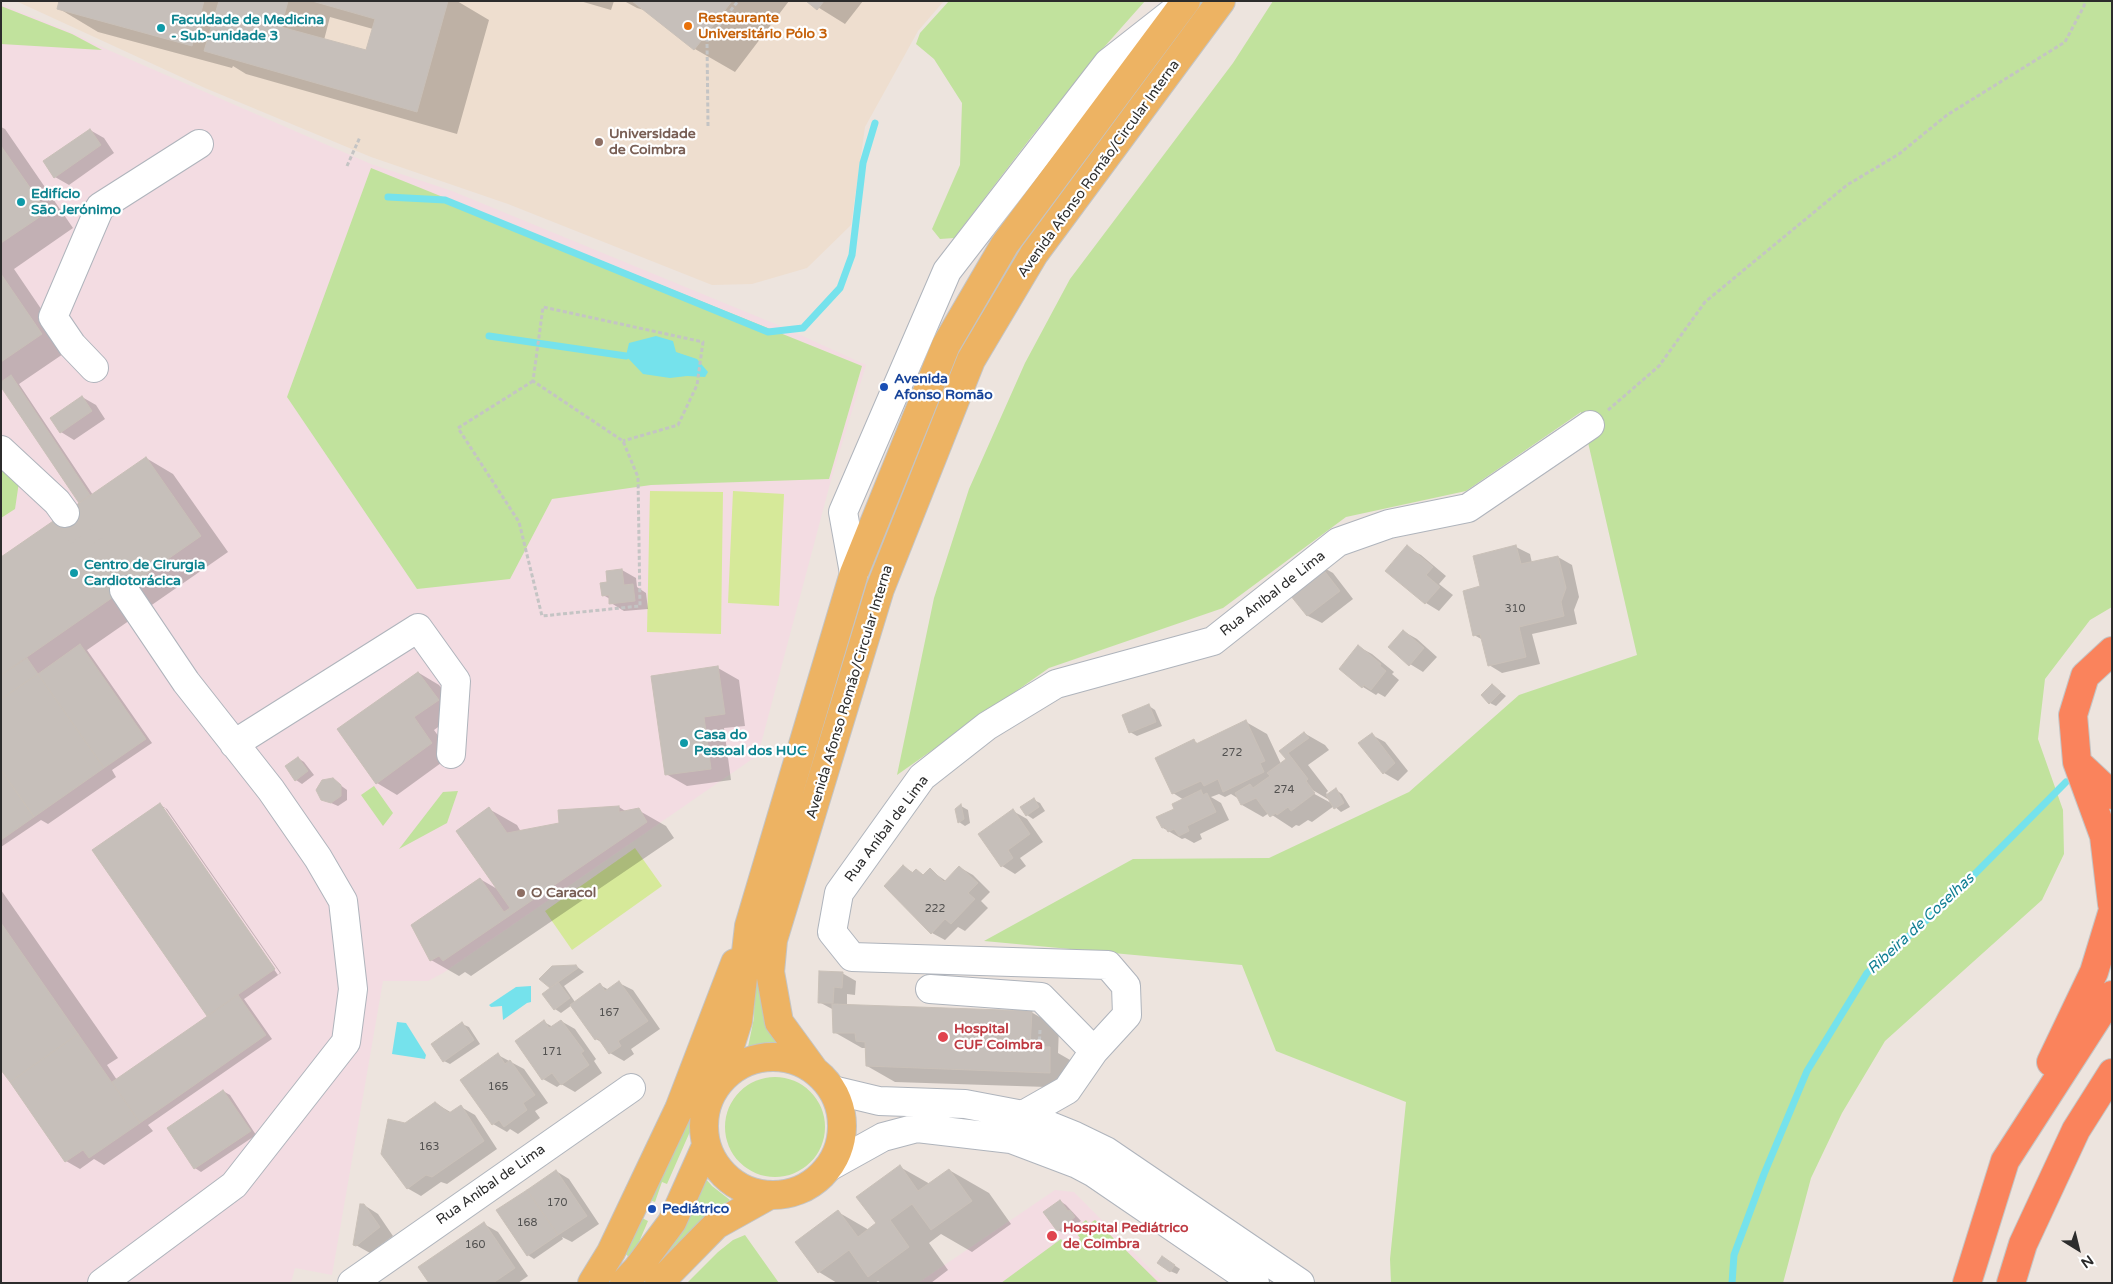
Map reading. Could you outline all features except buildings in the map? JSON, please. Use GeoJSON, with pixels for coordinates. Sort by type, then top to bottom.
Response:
{"type":"FeatureCollection","features":[{"type":"Feature","properties":{"kind":"highway"},"geometry":{"type":"LineString","coordinates":[[2112,651],[2085,676],[2073,715],[2077,762],[2104,836],[2112,904]]}},
{"type":"Feature","properties":{"kind":"highway"},"geometry":{"type":"LineString","coordinates":[[2077,762],[2112,795]]}},
{"type":"Feature","properties":{"kind":"highway"},"geometry":{"type":"LineString","coordinates":[[1967,1283],[2005,1161],[2094,972],[2112,913]]}},
{"type":"Feature","properties":{"kind":"highway"},"geometry":{"type":"LineString","coordinates":[[2005,1161],[2112,995]]}},
{"type":"Feature","properties":{"kind":"highway"},"geometry":{"type":"LineString","coordinates":[[2011,1283],[2023,1244],[2076,1130],[2112,1073]]}},
{"type":"Feature","properties":{"kind":"main road","name":"Avenida Afonso Romão/Circular Interna"},"geometry":{"type":"LineString","coordinates":[[814,1070],[778,1022],[770,972],[773,940],[880,588],[970,360],[1034,254],[1221,1]]}},
{"type":"Feature","properties":{"kind":"main road","name":"Avenida Afonso Romão/Circular Interna"},"geometry":{"type":"LineString","coordinates":[[718,1084],[738,1021],[749,926],[854,573],[946,345],[1005,244],[1185,2]]}},
{"type":"Feature","properties":{"kind":"main road"},"geometry":{"type":"LineString","coordinates":[[592,1283],[611,1252],[679,1109],[749,926]]}},
{"type":"Feature","properties":{"kind":"main road"},"geometry":{"type":"LineString","coordinates":[[774,1056],[795,1060],[814,1070],[825,1078],[841,1108],[843,1129],[839,1149],[829,1168],[812,1184],[792,1194],[768,1196],[737,1186],[723,1175],[713,1162],[706,1146],[703,1125],[707,1103],[718,1084],[733,1069],[752,1060],[767,1057],[774,1056]]}},
{"type":"Feature","properties":{"kind":"main road"},"geometry":{"type":"LineString","coordinates":[[624,1283],[672,1222],[706,1146]]}},
{"type":"Feature","properties":{"kind":"main road"},"geometry":{"type":"LineString","coordinates":[[659,1283],[716,1225],[768,1196]]}},
{"type":"Feature","properties":{"kind":"street","name":"Avenida Afonso Romão/Circular Interna"},"geometry":{"type":"LineString","coordinates":[[854,573],[843,512],[947,271],[1108,63],[1185,2]]}},
{"type":"Feature","properties":{"kind":"street"},"geometry":{"type":"LineString","coordinates":[[94,368],[72,345],[53,317],[100,208],[199,144]]}},
{"type":"Feature","properties":{"kind":"street","name":"Rua Aníbal de Lima"},"geometry":{"type":"LineString","coordinates":[[1067,1090],[1094,1051],[1127,1015],[1126,986],[1108,965],[852,957],[832,932],[839,893],[922,777],[987,726],[1056,684],[1213,642],[1338,542],[1389,524],[1468,508],[1590,425]]}},
{"type":"Feature","properties":{"kind":"street"},"geometry":{"type":"LineString","coordinates":[[1,450],[57,502],[65,512]]}},
{"type":"Feature","properties":{"kind":"street"},"geometry":{"type":"LineString","coordinates":[[102,1283],[234,1185],[346,1042],[353,989],[342,901],[318,858],[271,790],[186,682],[124,590]]}},
{"type":"Feature","properties":{"kind":"street"},"geometry":{"type":"LineString","coordinates":[[234,744],[418,628],[456,681],[451,754]]}},
{"type":"Feature","properties":{"kind":"street"},"geometry":{"type":"LineString","coordinates":[[930,989],[1041,997],[1094,1051]]}},
{"type":"Feature","properties":{"kind":"street","name":"Rua Aníbal de Lima"},"geometry":{"type":"LineString","coordinates":[[352,1283],[631,1088]]}},
{"type":"Feature","properties":{"kind":"street"},"geometry":{"type":"LineString","coordinates":[[833,1090],[879,1101],[966,1104],[1022,1115],[1075,1136],[1106,1151],[1300,1283]]}},
{"type":"Feature","properties":{"kind":"street"},"geometry":{"type":"LineString","coordinates":[[1022,1115],[1067,1090],[1075,1136]]}},
{"type":"Feature","properties":{"kind":"street"},"geometry":{"type":"LineString","coordinates":[[829,1168],[883,1137],[917,1128],[1011,1140],[1077,1164],[1094,1173],[1255,1283]]}},
{"type":"Feature","properties":{"kind":"path"},"geometry":{"type":"LineString","coordinates":[[708,126],[707,41],[738,1]]}},
{"type":"Feature","properties":{"kind":"path"},"geometry":{"type":"LineString","coordinates":[[1590,425],[1659,366],[1705,302],[1847,184],[1899,154],[1947,115],[2065,42],[2085,1]]}},
{"type":"Feature","properties":{"kind":"path"},"geometry":{"type":"LineString","coordinates":[[347,166],[360,137]]}},
{"type":"Feature","properties":{"kind":"path"},"geometry":{"type":"LineString","coordinates":[[533,382],[623,441],[638,478],[640,606],[542,616],[519,522],[458,428],[533,382],[543,306],[703,342],[697,385],[678,424],[623,441]]}},
{"type":"Feature","properties":{"kind":"shaded area","name":"Universidade de Coimbra"},"geometry":{"type":"Polygon","coordinates":[[[16,1],[944,1],[918,31],[865,127],[851,225],[807,268],[752,284],[712,285],[508,204],[371,157],[205,88],[16,1]]]}},
{"type":"Feature","properties":{"kind":"shaded area"},"geometry":{"type":"Polygon","coordinates":[[[1,4],[73,33],[371,164],[452,191],[785,328],[866,365],[831,480],[758,755],[443,973],[428,981],[383,981],[332,1275],[295,1268],[291,1283],[1,1283],[1,4]]]}},
{"type":"Feature","properties":{"kind":"shaded area","name":"Hospital Pediátrico de Coimbra"},"geometry":{"type":"Polygon","coordinates":[[[1055,1190],[1074,1192],[1164,1283],[918,1283],[1055,1190]]]}},
{"type":"Feature","properties":{"kind":"green space"},"geometry":{"type":"Polygon","coordinates":[[[949,1],[1145,1],[1098,54],[954,238],[940,239],[932,229],[960,165],[962,103],[934,59],[916,44],[920,33],[949,1]]]}},
{"type":"Feature","properties":{"kind":"green space"},"geometry":{"type":"Polygon","coordinates":[[[1198,1],[1209,1],[970,345],[763,954],[778,1042],[748,1047],[754,1018],[755,971],[758,945],[811,762],[865,592],[911,463],[939,397],[967,335],[994,288],[1042,215],[1198,1]]]}},
{"type":"Feature","properties":{"kind":"green space"},"geometry":{"type":"Polygon","coordinates":[[[1273,1],[2112,1],[2112,607],[2090,620],[2045,679],[2038,739],[2063,810],[2064,854],[2042,900],[1885,1041],[1842,1113],[1811,1178],[1783,1283],[1391,1283],[1390,1259],[1406,1102],[1276,1051],[1242,965],[984,941],[1133,859],[1269,858],[1409,792],[1519,695],[1637,655],[1581,412],[1466,491],[1346,517],[1223,608],[1049,668],[897,775],[934,598],[969,489],[1025,363],[1070,279],[1233,63],[1273,1]]]}},
{"type":"Feature","properties":{"kind":"green space"},"geometry":{"type":"Polygon","coordinates":[[[1,6],[72,34],[102,50],[1,44],[1,6]]]}},
{"type":"Feature","properties":{"kind":"green space"},"geometry":{"type":"Polygon","coordinates":[[[371,168],[862,366],[829,479],[651,485],[552,499],[510,579],[417,589],[287,397],[371,168]]]}},
{"type":"Feature","properties":{"kind":"green space"},"geometry":{"type":"Polygon","coordinates":[[[1,467],[19,482],[15,509],[1,518],[1,467]]]}},
{"type":"Feature","properties":{"kind":"green space"},"geometry":{"type":"Polygon","coordinates":[[[650,491],[723,492],[721,634],[647,632],[650,491]]]}},
{"type":"Feature","properties":{"kind":"green space"},"geometry":{"type":"Polygon","coordinates":[[[733,491],[784,494],[779,606],[728,603],[733,491]]]}},
{"type":"Feature","properties":{"kind":"green space"},"geometry":{"type":"Polygon","coordinates":[[[374,786],[393,813],[383,826],[361,795],[374,786]]]}},
{"type":"Feature","properties":{"kind":"green space"},"geometry":{"type":"Polygon","coordinates":[[[458,791],[447,823],[399,849],[443,792],[458,791]]]}},
{"type":"Feature","properties":{"kind":"green space"},"geometry":{"type":"Polygon","coordinates":[[[635,848],[662,886],[572,950],[545,911],[635,848]]]}},
{"type":"Feature","properties":{"kind":"green space"},"geometry":{"type":"Polygon","coordinates":[[[717,1059],[698,1094],[693,1110],[692,1127],[667,1184],[662,1182],[655,1202],[649,1200],[642,1218],[648,1221],[633,1256],[630,1258],[620,1249],[709,1062],[717,1059]]]}},
{"type":"Feature","properties":{"kind":"green space"},"geometry":{"type":"Polygon","coordinates":[[[775,1077],[794,1081],[810,1092],[821,1108],[825,1127],[821,1146],[810,1162],[794,1173],[775,1177],[756,1173],[740,1162],[729,1146],[725,1127],[729,1108],[740,1092],[756,1081],[775,1077]]]}},
{"type":"Feature","properties":{"kind":"green space"},"geometry":{"type":"Polygon","coordinates":[[[705,1178],[730,1200],[708,1215],[653,1273],[648,1269],[705,1178]]]}},
{"type":"Feature","properties":{"kind":"green space"},"geometry":{"type":"Polygon","coordinates":[[[1086,1220],[1089,1224],[1095,1220],[1159,1283],[1001,1283],[1061,1239],[1067,1247],[1080,1238],[1074,1230],[1086,1220]]]}},
{"type":"Feature","properties":{"kind":"green space"},"geometry":{"type":"Polygon","coordinates":[[[745,1235],[779,1283],[687,1283],[718,1252],[733,1240],[745,1235]]]}},
{"type":"Feature","properties":{"kind":"water"},"geometry":{"type":"Polygon","coordinates":[[[656,336],[673,341],[676,352],[697,359],[708,372],[705,377],[687,376],[670,378],[643,374],[626,356],[629,343],[656,336]]]}},
{"type":"Feature","properties":{"kind":"water"},"geometry":{"type":"Polygon","coordinates":[[[531,986],[531,1002],[503,1020],[502,1006],[491,1007],[489,1005],[516,987],[531,986]]]}},
{"type":"Feature","properties":{"kind":"water"},"geometry":{"type":"Polygon","coordinates":[[[397,1022],[406,1023],[426,1055],[425,1059],[392,1054],[397,1022]]]}},
{"type":"Feature","properties":{"kind":"waterway"},"geometry":{"type":"LineString","coordinates":[[388,197],[445,200],[768,332],[803,328],[840,288],[852,255],[863,163],[875,123]]}},
{"type":"Feature","properties":{"kind":"waterway"},"geometry":{"type":"LineString","coordinates":[[489,336],[626,356]]}},
{"type":"Feature","properties":{"kind":"waterway","name":"Ribeira de Coselhas"},"geometry":{"type":"LineString","coordinates":[[1732,1283],[1734,1255],[1764,1174],[1807,1071],[1867,973],[1947,902],[2066,782]]}},
{"type":"Feature","properties":{"kind":"tunnel"},"geometry":{"type":"LineString","coordinates":[[65,513],[124,590]]}},
{"type":"Feature","properties":{"kind":"place","name":"Restaurante Universitário Pólo 3"},"geometry":{"type":"Point","coordinates":[688,26]}},
{"type":"Feature","properties":{"kind":"place","name":"Faculdade de Medicina - Sub-unidade 3"},"geometry":{"type":"Point","coordinates":[161,28]}},
{"type":"Feature","properties":{"kind":"place","name":"Universidade de Coimbra"},"geometry":{"type":"Point","coordinates":[599,142]}},
{"type":"Feature","properties":{"kind":"place","name":"Edifício São Jerónimo"},"geometry":{"type":"Point","coordinates":[21,202]}},
{"type":"Feature","properties":{"kind":"place","name":"Avenida Afonso Romão"},"geometry":{"type":"Point","coordinates":[884,387]}},
{"type":"Feature","properties":{"kind":"place","name":"Centro de Cirurgia Cardiotorácica"},"geometry":{"type":"Point","coordinates":[74,573]}},
{"type":"Feature","properties":{"kind":"place","name":"Casa do Pessoal dos HUC"},"geometry":{"type":"Point","coordinates":[684,743]}},
{"type":"Feature","properties":{"kind":"place","name":"O Caracol"},"geometry":{"type":"Point","coordinates":[521,893]}},
{"type":"Feature","properties":{"kind":"place","name":"Hospital CUF Coimbra"},"geometry":{"type":"Point","coordinates":[943,1037]}},
{"type":"Feature","properties":{"kind":"place","name":"Pediátrico"},"geometry":{"type":"Point","coordinates":[652,1209]}},
{"type":"Feature","properties":{"kind":"place","name":"Hospital Pediátrico de Coimbra"},"geometry":{"type":"Point","coordinates":[1052,1236]}}]}
